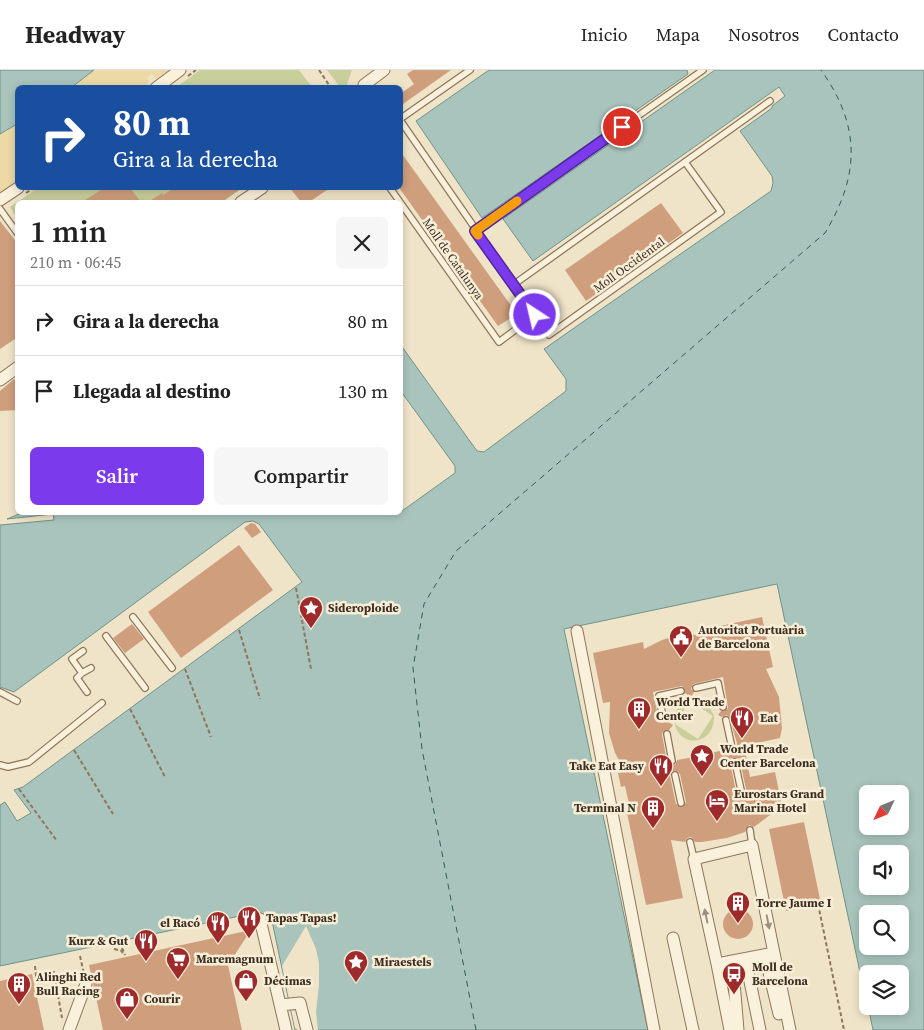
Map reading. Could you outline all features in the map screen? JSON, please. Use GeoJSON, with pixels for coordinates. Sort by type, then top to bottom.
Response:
{"type":"FeatureCollection","features":[{"type":"Feature","properties":{"kind":"street"},"geometry":{"type":"LineString","coordinates":[[160,85],[180,70]]}},
{"type":"Feature","properties":{"kind":"street"},"geometry":{"type":"LineString","coordinates":[[364,85],[368,70]]}},
{"type":"Feature","properties":{"kind":"street"},"geometry":{"type":"LineString","coordinates":[[365,85],[384,70]]}},
{"type":"Feature","properties":{"kind":"street"},"geometry":{"type":"LineString","coordinates":[[0,200],[15,190]]}},
{"type":"Feature","properties":{"kind":"street"},"geometry":{"type":"LineString","coordinates":[[244,200],[259,190]]}},
{"type":"Feature","properties":{"kind":"street"},"geometry":{"type":"LineString","coordinates":[[0,380],[15,369]]}},
{"type":"Feature","properties":{"kind":"street"},"geometry":{"type":"LineString","coordinates":[[577,630],[654,1030]]}},
{"type":"Feature","properties":{"kind":"street"},"geometry":{"type":"LineString","coordinates":[[730,1030],[694,859],[752,845],[790,1030]]}},
{"type":"Feature","properties":{"kind":"street"},"geometry":{"type":"LineString","coordinates":[[260,919],[286,1030]]}},
{"type":"Feature","properties":{"kind":"street"},"geometry":{"type":"LineString","coordinates":[[673,938],[693,1030]]}},
{"type":"Feature","properties":{"kind":"street"},"geometry":{"type":"LineString","coordinates":[[716,964],[774,953]]}},
{"type":"Feature","properties":{"kind":"street"},"geometry":{"type":"LineString","coordinates":[[738,1030],[733,970],[746,965],[766,964],[783,1030]]}},
{"type":"Feature","properties":{"kind":"street"},"geometry":{"type":"LineString","coordinates":[[746,965],[760,1030]]}},
{"type":"Feature","properties":{"kind":"street"},"geometry":{"type":"LineString","coordinates":[[66,1025],[86,984]]}},
{"type":"Feature","properties":{"kind":"street"},"geometry":{"type":"LineString","coordinates":[[280,1005],[300,1003],[306,1030]]}},
{"type":"Feature","properties":{"kind":"lane"},"geometry":{"type":"LineString","coordinates":[[403,117],[470,70]]}},
{"type":"Feature","properties":{"kind":"lane"},"geometry":{"type":"LineString","coordinates":[[475,231],[703,70]]}},
{"type":"Feature","properties":{"kind":"lane"},"geometry":{"type":"LineString","coordinates":[[513,285],[770,101]]}},
{"type":"Feature","properties":{"kind":"lane"},"geometry":{"type":"LineString","coordinates":[[403,123],[475,231],[535,315]]}},
{"type":"Feature","properties":{"kind":"lane","name":"Moll Occidental"},"geometry":{"type":"LineString","coordinates":[[535,315],[548,335],[721,212],[685,162]]}},
{"type":"Feature","properties":{"kind":"lane","name":"Moll de Catalunya"},"geometry":{"type":"LineString","coordinates":[[403,206],[499,342],[535,315]]}},
{"type":"Feature","properties":{"kind":"lane"},"geometry":{"type":"LineString","coordinates":[[0,209],[15,230]]}},
{"type":"Feature","properties":{"kind":"lane"},"geometry":{"type":"LineString","coordinates":[[133,617],[172,668]]}},
{"type":"Feature","properties":{"kind":"lane"},"geometry":{"type":"LineString","coordinates":[[106,636],[145,688]]}},
{"type":"Feature","properties":{"kind":"lane"},"geometry":{"type":"LineString","coordinates":[[82,672],[72,659],[83,651]]}},
{"type":"Feature","properties":{"kind":"lane"},"geometry":{"type":"LineString","coordinates":[[87,692],[77,678],[82,672],[90,668]]}},
{"type":"Feature","properties":{"kind":"lane"},"geometry":{"type":"LineString","coordinates":[[696,688],[718,683],[723,707]]}},
{"type":"Feature","properties":{"kind":"lane"},"geometry":{"type":"LineString","coordinates":[[663,718],[658,696],[682,691]]}},
{"type":"Feature","properties":{"kind":"lane"},"geometry":{"type":"LineString","coordinates":[[0,692],[17,701]]}},
{"type":"Feature","properties":{"kind":"lane"},"geometry":{"type":"LineString","coordinates":[[0,764],[8,768],[29,762],[102,703]]}},
{"type":"Feature","properties":{"kind":"lane"},"geometry":{"type":"LineString","coordinates":[[726,720],[732,748]]}},
{"type":"Feature","properties":{"kind":"lane"},"geometry":{"type":"LineString","coordinates":[[666,734],[672,761]]}},
{"type":"Feature","properties":{"kind":"lane"},"geometry":{"type":"LineString","coordinates":[[735,762],[741,790]]}},
{"type":"Feature","properties":{"kind":"lane"},"geometry":{"type":"LineString","coordinates":[[675,775],[681,802]]}},
{"type":"Feature","properties":{"kind":"lane"},"geometry":{"type":"LineString","coordinates":[[750,830],[752,845]]}},
{"type":"Feature","properties":{"kind":"lane"},"geometry":{"type":"LineString","coordinates":[[690,842],[694,859]]}},
{"type":"Feature","properties":{"kind":"path"},"geometry":{"type":"LineString","coordinates":[[319,70],[330,85]]}},
{"type":"Feature","properties":{"kind":"path"},"geometry":{"type":"LineString","coordinates":[[296,588],[311,669]]}},
{"type":"Feature","properties":{"kind":"path"},"geometry":{"type":"LineString","coordinates":[[239,630],[260,700]]}},
{"type":"Feature","properties":{"kind":"path"},"geometry":{"type":"LineString","coordinates":[[185,669],[211,737]]}},
{"type":"Feature","properties":{"kind":"path"},"geometry":{"type":"LineString","coordinates":[[130,709],[165,777]]}},
{"type":"Feature","properties":{"kind":"path"},"geometry":{"type":"LineString","coordinates":[[74,750],[113,814]]}},
{"type":"Feature","properties":{"kind":"path"},"geometry":{"type":"LineString","coordinates":[[19,789],[56,841]]}},
{"type":"Feature","properties":{"kind":"path"},"geometry":{"type":"LineString","coordinates":[[818,904],[844,1030]]}},
{"type":"Feature","properties":{"kind":"path"},"geometry":{"type":"LineString","coordinates":[[114,949],[122,951],[124,955],[122,948]]}},
{"type":"Feature","properties":{"kind":"path"},"geometry":{"type":"LineString","coordinates":[[80,956],[86,984]]}},
{"type":"Feature","properties":{"kind":"path"},"geometry":{"type":"LineString","coordinates":[[35,966],[36,976],[54,972],[66,1025]]}},
{"type":"Feature","properties":{"kind":"green space"},"geometry":{"type":"Polygon","coordinates":[[[200,70],[299,70],[310,85],[179,85],[200,70]]]}},
{"type":"Feature","properties":{"kind":"green space"},"geometry":{"type":"Polygon","coordinates":[[[327,70],[352,70],[347,85],[338,85],[327,70]]]}},
{"type":"Feature","properties":{"kind":"green space"},"geometry":{"type":"Polygon","coordinates":[[[35,190],[239,190],[225,200],[20,200],[35,190]]]}},
{"type":"Feature","properties":{"kind":"green space"},"geometry":{"type":"Polygon","coordinates":[[[15,204],[15,215],[10,207],[15,204]]]}},
{"type":"Feature","properties":{"kind":"green space"},"geometry":{"type":"Polygon","coordinates":[[[690,700],[694,700],[708,706],[714,716],[714,722],[705,737],[696,740],[688,740],[676,729],[674,721],[675,713],[680,705],[690,700]],[[690,701],[675,724],[698,739],[713,716],[690,701]]]}},
{"type":"Feature","properties":{"kind":"sand"},"geometry":{"type":"Polygon","coordinates":[[[94,70],[169,70],[156,79],[152,74],[147,78],[149,81],[146,85],[76,85],[94,70]]]}},
{"type":"Feature","properties":{"kind":"sand"},"geometry":{"type":"Polygon","coordinates":[[[15,125],[15,182],[0,193],[0,134],[15,125]]]}},
{"type":"Feature","properties":{"kind":"water"},"geometry":{"type":"Polygon","coordinates":[[[0,70],[94,70],[75,85],[15,85],[15,125],[0,134],[0,70]]]}},
{"type":"Feature","properties":{"kind":"water"},"geometry":{"type":"Polygon","coordinates":[[[489,70],[687,70],[688,74],[482,218],[416,121],[489,70]]]}},
{"type":"Feature","properties":{"kind":"water"},"geometry":{"type":"Polygon","coordinates":[[[715,70],[924,70],[924,1030],[873,1030],[870,1015],[909,1015],[909,965],[859,965],[859,968],[777,584],[564,629],[648,1030],[295,1030],[272,921],[259,912],[0,966],[0,805],[5,802],[17,821],[31,813],[14,790],[23,787],[302,582],[259,524],[253,521],[245,522],[14,692],[0,687],[0,525],[54,520],[53,515],[403,515],[403,510],[455,473],[455,466],[403,394],[403,348],[477,451],[484,452],[566,391],[566,379],[544,349],[771,191],[772,176],[740,131],[785,96],[779,87],[533,261],[503,219],[715,70]]]}},
{"type":"Feature","properties":{"kind":"water"},"geometry":{"type":"Polygon","coordinates":[[[17,515],[44,515],[7,519],[17,515]]]}},
{"type":"Feature","properties":{"kind":"pier"},"geometry":{"type":"Polygon","coordinates":[[[306,926],[316,949],[319,963],[316,1012],[318,1030],[298,1030],[295,1028],[282,966],[306,926]]]}},
{"type":"Feature","properties":{"kind":"building"},"geometry":{"type":"Polygon","coordinates":[[[413,70],[451,70],[403,104],[403,92],[414,84],[407,74],[413,70]]]}},
{"type":"Feature","properties":{"kind":"building"},"geometry":{"type":"Polygon","coordinates":[[[403,155],[517,314],[498,326],[401,190],[403,190],[403,155]]]}},
{"type":"Feature","properties":{"kind":"building"},"geometry":{"type":"Polygon","coordinates":[[[101,190],[132,190],[139,200],[85,200],[101,190]]]}},
{"type":"Feature","properties":{"kind":"building"},"geometry":{"type":"Polygon","coordinates":[[[171,190],[239,190],[225,200],[151,200],[162,193],[163,195],[171,190]]]}},
{"type":"Feature","properties":{"kind":"building"},"geometry":{"type":"Polygon","coordinates":[[[292,190],[327,190],[312,200],[299,200],[292,190]]]}},
{"type":"Feature","properties":{"kind":"building"},"geometry":{"type":"Polygon","coordinates":[[[661,203],[683,233],[586,301],[565,270],[661,203]]]}},
{"type":"Feature","properties":{"kind":"building"},"geometry":{"type":"Polygon","coordinates":[[[0,221],[15,240],[15,339],[0,349],[0,221]]]}},
{"type":"Feature","properties":{"kind":"building"},"geometry":{"type":"Polygon","coordinates":[[[15,380],[15,410],[0,411],[0,391],[15,380]]]}},
{"type":"Feature","properties":{"kind":"building"},"geometry":{"type":"Polygon","coordinates":[[[251,523],[255,524],[261,532],[252,538],[244,528],[251,523]]]}},
{"type":"Feature","properties":{"kind":"building"},"geometry":{"type":"Polygon","coordinates":[[[239,545],[273,590],[181,658],[148,612],[239,545]]]}},
{"type":"Feature","properties":{"kind":"building","name":"World Trade Center"},"geometry":{"type":"Polygon","coordinates":[[[762,617],[773,667],[766,669],[779,697],[782,728],[780,738],[744,746],[750,777],[775,772],[782,806],[754,827],[749,825],[745,832],[727,838],[702,842],[695,842],[691,837],[687,838],[685,842],[671,840],[683,898],[646,905],[626,808],[630,808],[625,786],[621,787],[618,773],[625,771],[615,753],[609,733],[610,702],[603,703],[593,653],[643,642],[644,649],[662,640],[682,634],[714,636],[711,628],[762,617]],[[723,677],[693,684],[691,689],[694,692],[691,697],[685,693],[682,686],[653,692],[659,721],[663,723],[667,721],[673,725],[662,734],[667,762],[670,765],[675,765],[677,760],[694,757],[699,747],[706,747],[711,753],[728,749],[732,753],[738,747],[730,719],[727,715],[722,717],[718,715],[721,711],[728,708],[723,677]],[[732,758],[730,763],[736,791],[742,794],[746,789],[740,761],[737,758],[732,758]],[[672,771],[670,776],[676,804],[682,807],[686,802],[680,774],[677,771],[672,771]]]}},
{"type":"Feature","properties":{"kind":"building"},"geometry":{"type":"Polygon","coordinates":[[[132,624],[144,639],[125,653],[113,638],[132,624]]]}},
{"type":"Feature","properties":{"kind":"building"},"geometry":{"type":"Polygon","coordinates":[[[804,822],[821,904],[786,911],[769,829],[804,822]]]}},
{"type":"Feature","properties":{"kind":"building","name":"Torre Jaume I"},"geometry":{"type":"Polygon","coordinates":[[[738,909],[744,910],[752,918],[752,930],[744,938],[738,939],[732,938],[724,930],[723,924],[724,918],[732,910],[738,909]]]}},
{"type":"Feature","properties":{"kind":"building","name":"Maremagnum"},"geometry":{"type":"Polygon","coordinates":[[[251,930],[228,965],[242,1030],[103,1030],[89,965],[251,930]]]}},
{"type":"Feature","properties":{"kind":"building","name":"Alinghi Red Bull Racing"},"geometry":{"type":"Polygon","coordinates":[[[32,974],[44,1030],[0,1030],[0,981],[32,974]]]}},
{"type":"Feature","properties":{"kind":"ferry route"},"geometry":{"type":"LineString","coordinates":[[476,1030],[422,749],[413,668],[424,604],[456,551],[825,233],[837,212],[845,191],[850,171],[851,151],[849,131],[843,111],[834,91],[821,70]]}},
{"type":"Feature","properties":{"kind":"slow traffic"},"geometry":{"type":"LineString","coordinates":[[478,235],[475,231],[517,201]]}},
{"type":"Feature","properties":{"kind":"place","name":"Sideroploide"},"geometry":{"type":"Point","coordinates":[311,629]}},
{"type":"Feature","properties":{"kind":"place","name":"Autoritat Portuària de Barcelona"},"geometry":{"type":"Point","coordinates":[681,658]}},
{"type":"Feature","properties":{"kind":"place","name":"World Trade Center"},"geometry":{"type":"Point","coordinates":[639,730]}},
{"type":"Feature","properties":{"kind":"place","name":"Eat"},"geometry":{"type":"Point","coordinates":[742,739]}},
{"type":"Feature","properties":{"kind":"place","name":"World Trade Center Barcelona"},"geometry":{"type":"Point","coordinates":[702,777]}},
{"type":"Feature","properties":{"kind":"place","name":"Take Eat Easy"},"geometry":{"type":"Point","coordinates":[661,787]}},
{"type":"Feature","properties":{"kind":"place","name":"Eurostars Grand Marina Hotel"},"geometry":{"type":"Point","coordinates":[717,822]}},
{"type":"Feature","properties":{"kind":"place","name":"Terminal N"},"geometry":{"type":"Point","coordinates":[653,829]}},
{"type":"Feature","properties":{"kind":"place","name":"Torre Jaume I"},"geometry":{"type":"Point","coordinates":[738,924]}},
{"type":"Feature","properties":{"kind":"place","name":"Tapas Tapas!"},"geometry":{"type":"Point","coordinates":[249,939]}},
{"type":"Feature","properties":{"kind":"place","name":"el Racó"},"geometry":{"type":"Point","coordinates":[218,944]}},
{"type":"Feature","properties":{"kind":"place","name":"Kurz & Gut"},"geometry":{"type":"Point","coordinates":[146,962]}},
{"type":"Feature","properties":{"kind":"place","name":"Maremagnum"},"geometry":{"type":"Point","coordinates":[178,980]}},
{"type":"Feature","properties":{"kind":"place","name":"Miraestels"},"geometry":{"type":"Point","coordinates":[356,983]}},
{"type":"Feature","properties":{"kind":"place","name":"Moll de Barcelona"},"geometry":{"type":"Point","coordinates":[734,995]}},
{"type":"Feature","properties":{"kind":"place","name":"Décimas"},"geometry":{"type":"Point","coordinates":[246,1002]}},
{"type":"Feature","properties":{"kind":"place","name":"Alinghi Red Bull Racing"},"geometry":{"type":"Point","coordinates":[19,1005]}},
{"type":"Feature","properties":{"kind":"place","name":"Courir"},"geometry":{"type":"Point","coordinates":[127,1020]}},
{"type":"Feature","properties":{"kind":"route"},"geometry":{"type":"LineString","coordinates":[[535,315],[475,231],[622,127]]}}]}
